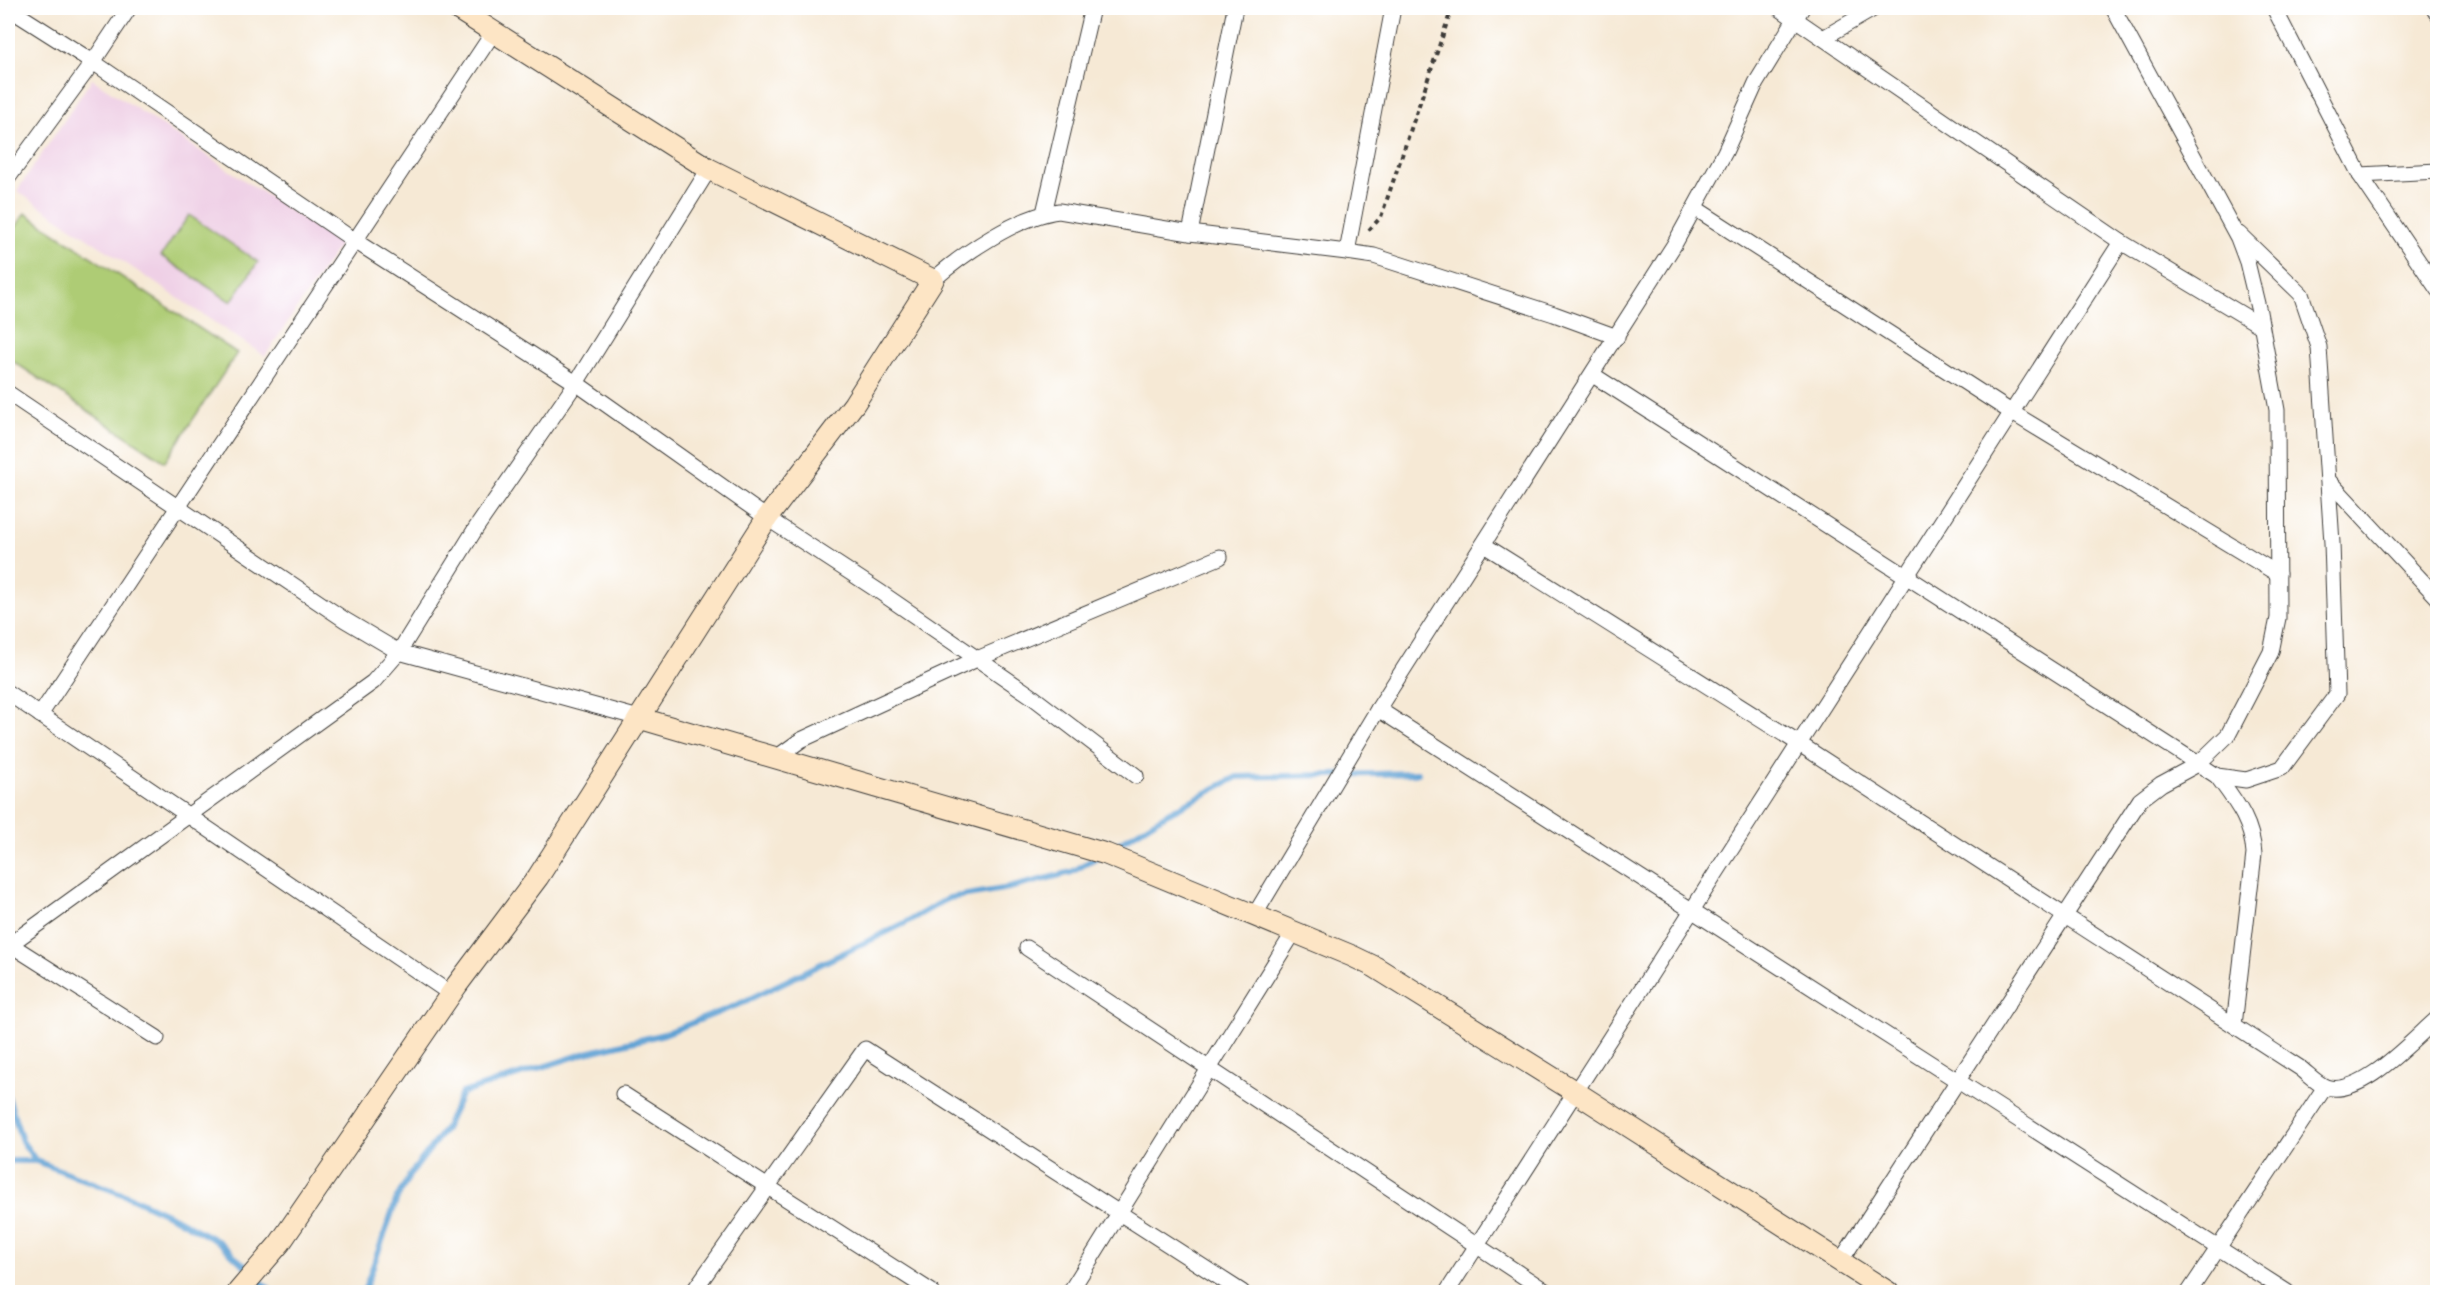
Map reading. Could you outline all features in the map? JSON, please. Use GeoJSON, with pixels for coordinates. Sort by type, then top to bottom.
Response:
{"type":"FeatureCollection","features":[{"type":"Feature","properties":{"kind":"street"},"geometry":{"type":"LineString","coordinates":[[8,8],[93,62],[355,241],[576,383],[767,518],[977,659],[1136,776]]}},
{"type":"Feature","properties":{"kind":"street"},"geometry":{"type":"LineString","coordinates":[[8,177],[93,62],[129,8]]}},
{"type":"Feature","properties":{"kind":"street"},"geometry":{"type":"LineString","coordinates":[[456,8],[709,169],[933,280]]}},
{"type":"Feature","properties":{"kind":"street"},"geometry":{"type":"LineString","coordinates":[[1044,213],[1092,8]]}},
{"type":"Feature","properties":{"kind":"street"},"geometry":{"type":"LineString","coordinates":[[1190,233],[1235,8]]}},
{"type":"Feature","properties":{"kind":"street"},"geometry":{"type":"LineString","coordinates":[[1347,252],[1393,8]]}},
{"type":"Feature","properties":{"kind":"street"},"geometry":{"type":"LineString","coordinates":[[1779,8],[1799,13],[1823,38],[2121,242],[2261,326]]}},
{"type":"Feature","properties":{"kind":"street"},"geometry":{"type":"LineString","coordinates":[[1823,38],[1875,8]]}},
{"type":"Feature","properties":{"kind":"street"},"geometry":{"type":"LineString","coordinates":[[1840,1262],[2140,800],[2161,784],[2198,764],[2228,735],[2271,652],[2278,618],[2277,410],[2247,262],[2231,225],[2113,8]]}},
{"type":"Feature","properties":{"kind":"street"},"geometry":{"type":"LineString","coordinates":[[2274,8],[2360,175],[2438,290]]}},
{"type":"Feature","properties":{"kind":"street"},"geometry":{"type":"LineString","coordinates":[[2434,8],[2438,15]]}},
{"type":"Feature","properties":{"kind":"street"},"geometry":{"type":"LineString","coordinates":[[1254,916],[1378,709],[1593,375],[1695,208],[1725,152],[1755,83],[1799,13]]}},
{"type":"Feature","properties":{"kind":"street"},"geometry":{"type":"LineString","coordinates":[[40,715],[493,33]]}},
{"type":"Feature","properties":{"kind":"street"},"geometry":{"type":"LineString","coordinates":[[157,1038],[8,944],[373,682],[399,652],[476,528],[576,383],[709,169]]}},
{"type":"Feature","properties":{"kind":"street"},"geometry":{"type":"LineString","coordinates":[[2360,175],[2438,171]]}},
{"type":"Feature","properties":{"kind":"street"},"geometry":{"type":"LineString","coordinates":[[1695,208],[2011,412],[2278,574]]}},
{"type":"Feature","properties":{"kind":"street"},"geometry":{"type":"LineString","coordinates":[[238,1293],[287,1233],[451,994],[538,877],[606,774],[639,718],[767,518],[854,404],[933,280],[962,255],[1044,213],[1059,211],[1190,233],[1374,256],[1617,337]]}},
{"type":"Feature","properties":{"kind":"street"},"geometry":{"type":"LineString","coordinates":[[2217,776],[2246,780],[2282,768],[2337,694],[2328,480],[2319,347],[2301,294],[2231,225]]}},
{"type":"Feature","properties":{"kind":"street"},"geometry":{"type":"LineString","coordinates":[[1448,1293],[1798,743],[2121,242]]}},
{"type":"Feature","properties":{"kind":"street"},"geometry":{"type":"LineString","coordinates":[[1593,375],[2217,776],[2246,816],[2253,836],[2254,854],[2234,1025]]}},
{"type":"Feature","properties":{"kind":"street"},"geometry":{"type":"LineString","coordinates":[[8,393],[345,620],[399,652],[639,718],[1106,854],[1375,967],[1577,1093],[1880,1290]]}},
{"type":"Feature","properties":{"kind":"street"},"geometry":{"type":"LineString","coordinates":[[2328,480],[2438,598]]}},
{"type":"Feature","properties":{"kind":"street"},"geometry":{"type":"LineString","coordinates":[[1484,545],[1798,743],[2234,1025],[2325,1087],[2346,1089],[2364,1080],[2438,1018]]}},
{"type":"Feature","properties":{"kind":"street"},"geometry":{"type":"LineString","coordinates":[[776,758],[801,740],[977,659],[1220,557]]}},
{"type":"Feature","properties":{"kind":"street"},"geometry":{"type":"LineString","coordinates":[[8,693],[451,994]]}},
{"type":"Feature","properties":{"kind":"street"},"geometry":{"type":"LineString","coordinates":[[1378,709],[2287,1293]]}},
{"type":"Feature","properties":{"kind":"street"},"geometry":{"type":"LineString","coordinates":[[1070,1293],[1294,932]]}},
{"type":"Feature","properties":{"kind":"street"},"geometry":{"type":"LineString","coordinates":[[1027,948],[1547,1293]]}},
{"type":"Feature","properties":{"kind":"street"},"geometry":{"type":"LineString","coordinates":[[693,1293],[865,1049],[1242,1293]]}},
{"type":"Feature","properties":{"kind":"street"},"geometry":{"type":"LineString","coordinates":[[2189,1293],[2325,1087]]}},
{"type":"Feature","properties":{"kind":"street"},"geometry":{"type":"LineString","coordinates":[[623,1094],[932,1293]]}},
{"type":"Feature","properties":{"kind":"street"},"geometry":{"type":"LineString","coordinates":[[902,1273],[906,1293]]}},
{"type":"Feature","properties":{"kind":"path"},"geometry":{"type":"LineString","coordinates":[[1347,252],[1381,217],[1452,8]]}},
{"type":"Feature","properties":{"kind":"shaded area"},"geometry":{"type":"Polygon","coordinates":[[[92,79],[340,244],[265,356],[17,191],[92,79]]]}},
{"type":"Feature","properties":{"kind":"green space"},"geometry":{"type":"Polygon","coordinates":[[[25,213],[237,353],[165,462],[8,358],[8,239],[25,213]]]}},
{"type":"Feature","properties":{"kind":"green space"},"geometry":{"type":"Polygon","coordinates":[[[189,215],[258,262],[231,302],[161,256],[189,215]]]}},
{"type":"Feature","properties":{"kind":"waterway"},"geometry":{"type":"LineString","coordinates":[[1108,850],[1168,813],[1237,777],[1418,773]]}},
{"type":"Feature","properties":{"kind":"waterway"},"geometry":{"type":"LineString","coordinates":[[364,1292],[397,1198],[410,1175],[445,1129],[462,1093],[586,1053],[664,1034],[737,1005],[903,924],[949,898],[1009,888],[1072,872],[1097,857]]}},
{"type":"Feature","properties":{"kind":"waterway"},"geometry":{"type":"LineString","coordinates":[[8,1097],[22,1141],[36,1161],[130,1197],[173,1217],[219,1242],[246,1267]]}},
{"type":"Feature","properties":{"kind":"waterway"},"geometry":{"type":"LineString","coordinates":[[8,1161],[36,1161]]}},
{"type":"Feature","properties":{"kind":"waterway"},"geometry":{"type":"LineString","coordinates":[[261,1282],[273,1292]]}}]}
